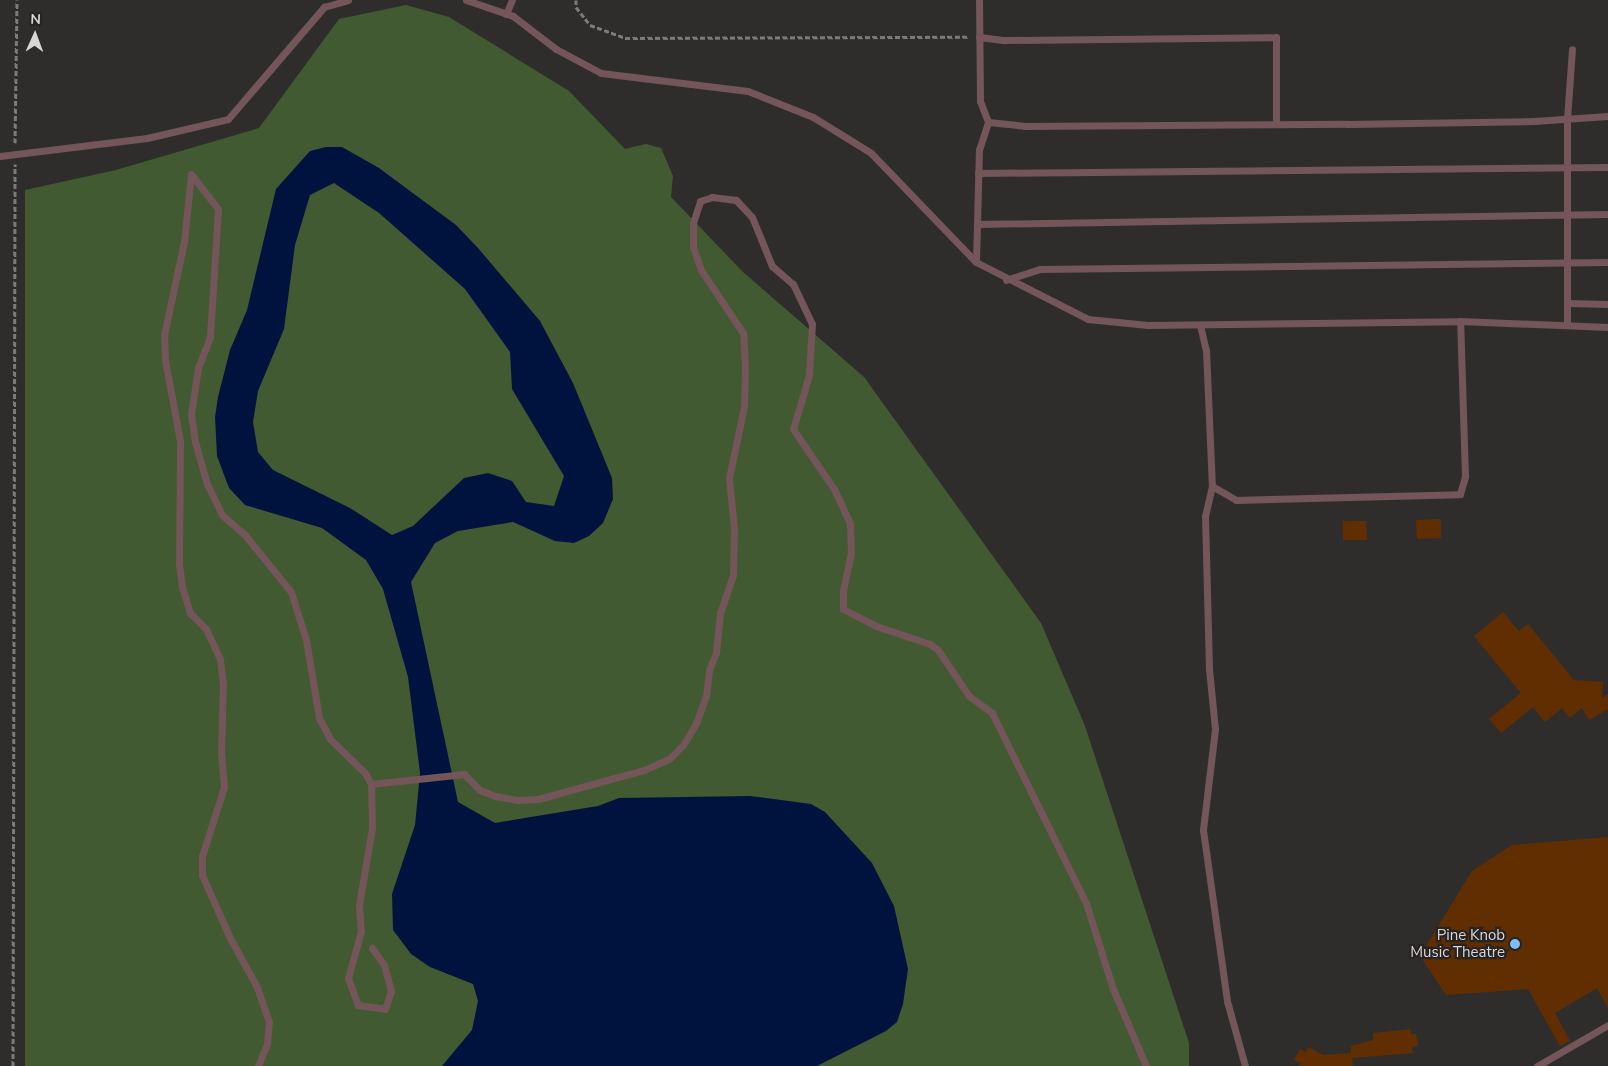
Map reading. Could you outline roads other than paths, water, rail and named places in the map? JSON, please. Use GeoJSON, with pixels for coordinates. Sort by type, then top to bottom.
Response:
{"type":"FeatureCollection","features":[{"type":"Feature","properties":{"kind":"lane"},"geometry":{"type":"LineString","coordinates":[[0,156],[147,138],[228,119],[324,7],[348,0]]}},
{"type":"Feature","properties":{"kind":"lane"},"geometry":{"type":"LineString","coordinates":[[466,0],[506,14],[556,49],[601,73],[748,91],[813,117],[870,153],[976,262],[1006,280],[1088,319],[1200,325],[1460,321],[1567,323],[1608,327]]}},
{"type":"Feature","properties":{"kind":"lane"},"geometry":{"type":"LineString","coordinates":[[506,14],[512,0]]}},
{"type":"Feature","properties":{"kind":"lane"},"geometry":{"type":"LineString","coordinates":[[976,262],[979,150],[988,122],[980,101],[978,0]]}},
{"type":"Feature","properties":{"kind":"lane"},"geometry":{"type":"LineString","coordinates":[[979,38],[1005,40],[1276,37],[1276,124]]}},
{"type":"Feature","properties":{"kind":"lane"},"geometry":{"type":"LineString","coordinates":[[1567,323],[1568,215],[1566,119],[1572,49]]}},
{"type":"Feature","properties":{"kind":"lane"},"geometry":{"type":"LineString","coordinates":[[988,122],[1025,126],[1276,124],[1566,119],[1608,116]]}},
{"type":"Feature","properties":{"kind":"lane"},"geometry":{"type":"LineString","coordinates":[[978,173],[1608,167]]}},
{"type":"Feature","properties":{"kind":"lane"},"geometry":{"type":"LineString","coordinates":[[258,1066],[267,1044],[269,1022],[257,987],[210,897],[202,874],[202,856],[224,786],[221,754],[223,684],[220,659],[206,629],[190,613],[182,586],[179,564],[180,441],[165,360],[164,335],[184,242],[191,174],[218,209],[210,337],[198,368],[191,414],[195,442],[208,484],[222,515],[244,535],[291,592],[306,640],[319,718],[330,740],[365,773],[371,784],[372,828],[359,905],[361,931],[348,978],[358,1005],[385,1009],[391,991],[384,965],[372,948]]}},
{"type":"Feature","properties":{"kind":"lane"},"geometry":{"type":"LineString","coordinates":[[371,784],[461,775],[495,796],[518,800],[557,796],[669,759],[683,744],[696,723],[706,696],[709,670],[716,653],[720,613],[733,575],[734,529],[730,478],[744,407],[745,367],[744,333],[701,270],[693,248],[693,223],[700,201],[712,197],[736,200],[752,217],[772,266],[793,284],[812,324],[809,375],[793,429],[834,489],[850,524],[851,552],[843,591],[843,609],[876,626],[924,642],[938,650],[959,684],[992,714],[1086,903],[1113,990],[1146,1066]]}},
{"type":"Feature","properties":{"kind":"lane"},"geometry":{"type":"LineString","coordinates":[[977,224],[1608,214]]}},
{"type":"Feature","properties":{"kind":"lane"},"geometry":{"type":"LineString","coordinates":[[1006,280],[1040,269],[1608,262]]}},
{"type":"Feature","properties":{"kind":"lane"},"geometry":{"type":"LineString","coordinates":[[1568,303],[1608,304]]}},
{"type":"Feature","properties":{"kind":"lane"},"geometry":{"type":"LineString","coordinates":[[1212,486],[1236,500],[1460,494],[1465,476],[1460,321]]}},
{"type":"Feature","properties":{"kind":"lane"},"geometry":{"type":"LineString","coordinates":[[1200,325],[1206,350],[1212,486],[1205,516],[1209,669],[1215,729],[1203,830],[1227,1001],[1245,1066]]}},
{"type":"Feature","properties":{"kind":"lane"},"geometry":{"type":"LineString","coordinates":[[1537,1066],[1608,1025]]}},
{"type":"Feature","properties":{"kind":"water"},"geometry":{"type":"Polygon","coordinates":[[[326,147],[342,147],[379,168],[456,225],[478,248],[540,321],[573,383],[612,478],[613,499],[603,523],[589,536],[574,543],[555,541],[513,522],[458,531],[435,543],[411,582],[458,802],[495,823],[598,806],[619,798],[750,796],[811,804],[825,812],[872,863],[894,906],[908,969],[903,1004],[897,1022],[886,1031],[817,1066],[442,1066],[472,1030],[478,1001],[473,984],[430,967],[411,954],[393,930],[392,894],[415,825],[420,773],[408,677],[383,589],[366,560],[322,528],[245,505],[229,488],[217,456],[215,417],[218,397],[230,350],[247,310],[276,189],[310,151],[326,147]],[[334,183],[310,195],[295,245],[284,329],[258,391],[253,422],[258,452],[273,470],[350,508],[392,535],[413,526],[464,478],[488,473],[512,481],[526,502],[554,506],[564,476],[512,389],[510,352],[465,289],[379,213],[334,183]]]}},
{"type":"Feature","properties":{"kind":"place","name":"Pine Knob Music Theatre"},"geometry":{"type":"Point","coordinates":[1515,944]}}]}
